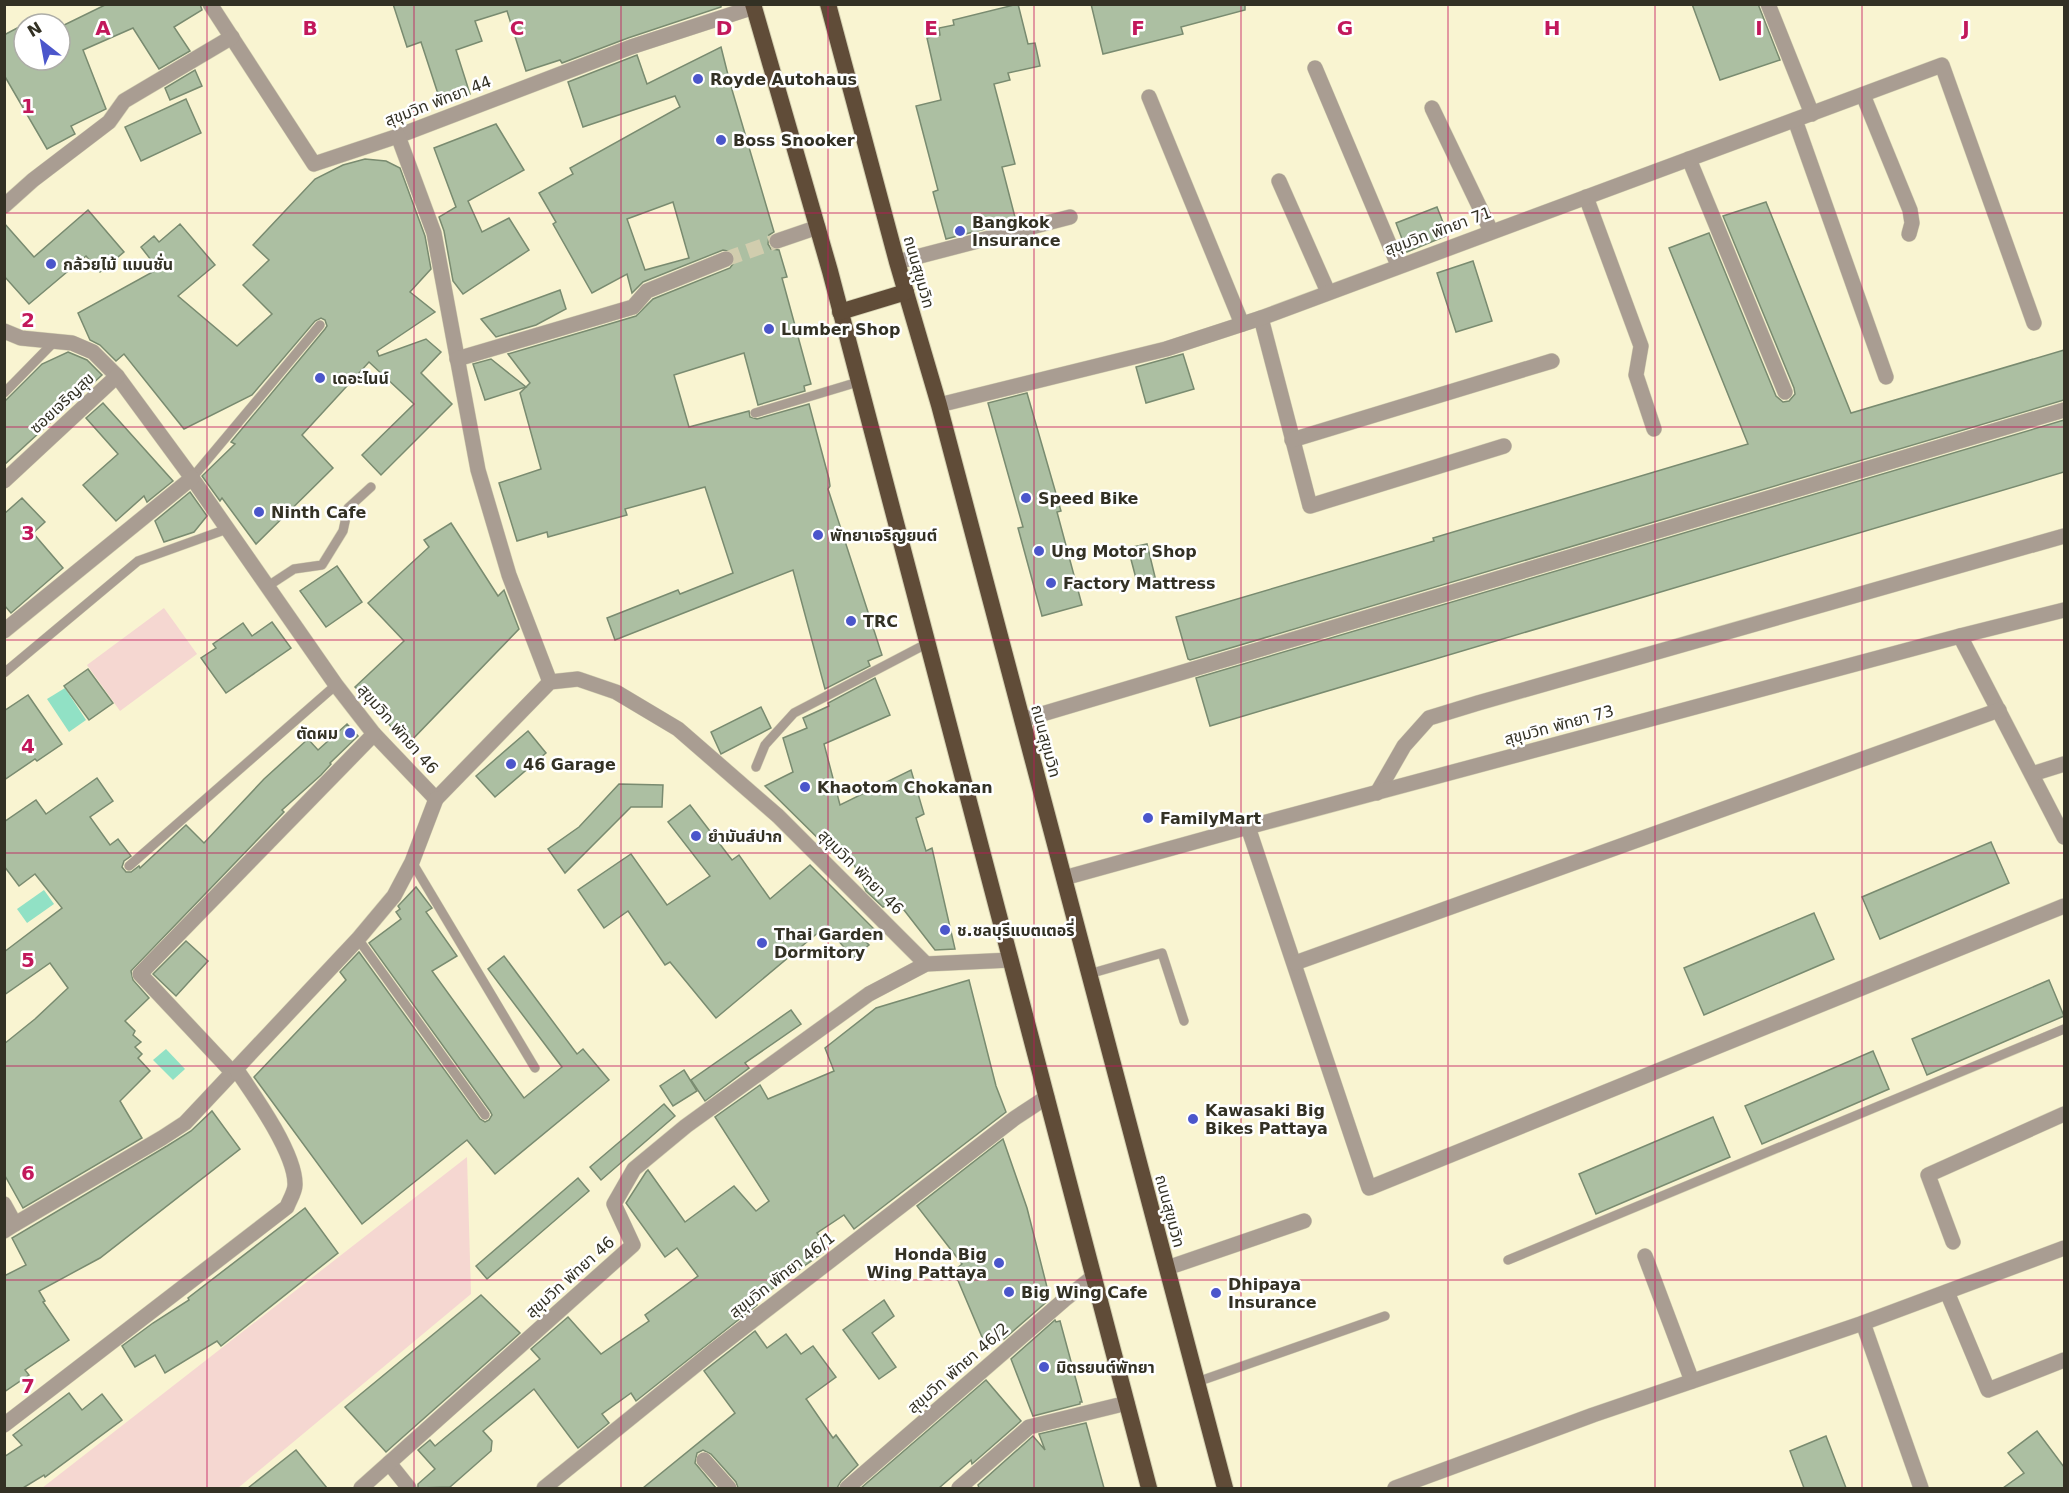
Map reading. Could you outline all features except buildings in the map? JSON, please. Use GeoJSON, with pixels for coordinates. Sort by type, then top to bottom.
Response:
{"type":"FeatureCollection","features":[{"type":"Feature","properties":{"kind":"highway","name":"ถนนสุขุมวิท"},"geometry":{"type":"LineString","coordinates":[[828,4],[897,262],[939,405],[1225,1488]]}},
{"type":"Feature","properties":{"kind":"highway"},"geometry":{"type":"LineString","coordinates":[[754,6],[818,227],[1149,1488]]}},
{"type":"Feature","properties":{"kind":"highway"},"geometry":{"type":"LineString","coordinates":[[840,312],[906,292]]}},
{"type":"Feature","properties":{"kind":"street","name":"สุขุมวิท พัทยา 44"},"geometry":{"type":"LineString","coordinates":[[210,4],[314,164],[398,136],[631,47],[754,6]]}},
{"type":"Feature","properties":{"kind":"street"},"geometry":{"type":"LineString","coordinates":[[1768,4],[1812,114]]}},
{"type":"Feature","properties":{"kind":"street"},"geometry":{"type":"LineString","coordinates":[[4,206],[33,180],[109,122],[124,101],[232,37]]}},
{"type":"Feature","properties":{"kind":"street","name":"สุขุมวิท พัทยา 71"},"geometry":{"type":"LineString","coordinates":[[939,405],[1166,349],[1261,318],[1398,265],[1942,65],[2034,323]]}},
{"type":"Feature","properties":{"kind":"street"},"geometry":{"type":"LineString","coordinates":[[1315,68],[1398,265]]}},
{"type":"Feature","properties":{"kind":"street"},"geometry":{"type":"LineString","coordinates":[[1863,95],[1910,210],[1912,223],[1909,234]]}},
{"type":"Feature","properties":{"kind":"street"},"geometry":{"type":"LineString","coordinates":[[1149,97],[1242,324]]}},
{"type":"Feature","properties":{"kind":"street"},"geometry":{"type":"LineString","coordinates":[[1432,108],[1491,231]]}},
{"type":"Feature","properties":{"kind":"street"},"geometry":{"type":"LineString","coordinates":[[1796,120],[1886,377]]}},
{"type":"Feature","properties":{"kind":"street"},"geometry":{"type":"LineString","coordinates":[[398,136],[434,233],[478,470],[509,575],[550,682]]}},
{"type":"Feature","properties":{"kind":"street"},"geometry":{"type":"LineString","coordinates":[[1689,159],[1785,392]]}},
{"type":"Feature","properties":{"kind":"street"},"geometry":{"type":"LineString","coordinates":[[1279,181],[1328,292]]}},
{"type":"Feature","properties":{"kind":"street"},"geometry":{"type":"LineString","coordinates":[[1586,196],[1641,346],[1636,375],[1654,429]]}},
{"type":"Feature","properties":{"kind":"street"},"geometry":{"type":"LineString","coordinates":[[897,262],[1070,217]]}},
{"type":"Feature","properties":{"kind":"street"},"geometry":{"type":"LineString","coordinates":[[777,241],[818,227]]}},
{"type":"Feature","properties":{"kind":"street"},"geometry":{"type":"LineString","coordinates":[[458,359],[633,307],[647,291],[726,258]]}},
{"type":"Feature","properties":{"kind":"street"},"geometry":{"type":"LineString","coordinates":[[1261,318],[1310,506],[1504,446]]}},
{"type":"Feature","properties":{"kind":"street","name":"สุขุมวิท พัทยา 46"},"geometry":{"type":"LineString","coordinates":[[4,331],[21,338],[72,343],[93,352],[117,376],[192,478],[336,685],[374,734],[435,799],[550,682],[578,679],[616,692],[678,729],[778,816],[927,964]]}},
{"type":"Feature","properties":{"kind":"street"},"geometry":{"type":"LineString","coordinates":[[1292,440],[1552,360]]}},
{"type":"Feature","properties":{"kind":"street","name":"ซอยเจริญสุข"},"geometry":{"type":"LineString","coordinates":[[4,482],[117,376]]}},
{"type":"Feature","properties":{"kind":"street"},"geometry":{"type":"LineString","coordinates":[[1022,720],[2064,410]]}},
{"type":"Feature","properties":{"kind":"street"},"geometry":{"type":"LineString","coordinates":[[4,631],[192,478]]}},
{"type":"Feature","properties":{"kind":"street"},"geometry":{"type":"LineString","coordinates":[[1377,793],[1404,746],[1429,718],[2064,536]]}},
{"type":"Feature","properties":{"kind":"street","name":"สุขุมวิท พัทยา 73"},"geometry":{"type":"LineString","coordinates":[[1064,878],[1960,636],[2064,610]]}},
{"type":"Feature","properties":{"kind":"street"},"geometry":{"type":"LineString","coordinates":[[1960,636],[2064,837]]}},
{"type":"Feature","properties":{"kind":"street"},"geometry":{"type":"LineString","coordinates":[[1295,963],[1999,710]]}},
{"type":"Feature","properties":{"kind":"street"},"geometry":{"type":"LineString","coordinates":[[4,1425],[287,1207],[295,1186],[291,1164],[257,1099],[234,1071],[140,974],[374,734]]}},
{"type":"Feature","properties":{"kind":"street"},"geometry":{"type":"LineString","coordinates":[[2032,774],[2064,764]]}},
{"type":"Feature","properties":{"kind":"street"},"geometry":{"type":"LineString","coordinates":[[4,1204],[10,1228],[185,1123],[358,939],[394,896],[412,862],[435,799]]}},
{"type":"Feature","properties":{"kind":"street"},"geometry":{"type":"LineString","coordinates":[[1248,827],[1369,1188],[2064,906]]}},
{"type":"Feature","properties":{"kind":"street","name":"สุขุมวิท พัทยา 46"},"geometry":{"type":"LineString","coordinates":[[361,1488],[633,1245],[614,1204],[634,1169],[686,1126],[869,994],[927,964],[1011,960]]}},
{"type":"Feature","properties":{"kind":"street","name":"สุขุมวิท พัทยา 46/1"},"geometry":{"type":"LineString","coordinates":[[544,1488],[712,1352],[1015,1118],[1047,1097]]}},
{"type":"Feature","properties":{"kind":"street"},"geometry":{"type":"LineString","coordinates":[[1953,1242],[1928,1174],[2064,1114]]}},
{"type":"Feature","properties":{"kind":"street"},"geometry":{"type":"LineString","coordinates":[[1167,1268],[1304,1221]]}},
{"type":"Feature","properties":{"kind":"street"},"geometry":{"type":"LineString","coordinates":[[1395,1488],[1593,1414],[1863,1323],[2064,1248]]}},
{"type":"Feature","properties":{"kind":"street"},"geometry":{"type":"LineString","coordinates":[[1645,1257],[1692,1381]]}},
{"type":"Feature","properties":{"kind":"street","name":"สุขุมวิท พัทยา 46/2"},"geometry":{"type":"LineString","coordinates":[[847,1488],[1094,1276]]}},
{"type":"Feature","properties":{"kind":"street"},"geometry":{"type":"LineString","coordinates":[[1947,1292],[1988,1390],[2064,1360]]}},
{"type":"Feature","properties":{"kind":"street"},"geometry":{"type":"LineString","coordinates":[[1863,1323],[1921,1488]]}},
{"type":"Feature","properties":{"kind":"street"},"geometry":{"type":"LineString","coordinates":[[960,1488],[1029,1426],[1127,1403]]}},
{"type":"Feature","properties":{"kind":"street"},"geometry":{"type":"LineString","coordinates":[[704,1460],[729,1488]]}},
{"type":"Feature","properties":{"kind":"street"},"geometry":{"type":"LineString","coordinates":[[389,1464],[409,1488]]}},
{"type":"Feature","properties":{"kind":"lane"},"geometry":{"type":"LineString","coordinates":[[192,478],[320,325]]}},
{"type":"Feature","properties":{"kind":"lane"},"geometry":{"type":"LineString","coordinates":[[4,393],[54,342]]}},
{"type":"Feature","properties":{"kind":"lane"},"geometry":{"type":"LineString","coordinates":[[755,413],[858,382]]}},
{"type":"Feature","properties":{"kind":"lane"},"geometry":{"type":"LineString","coordinates":[[268,586],[294,569],[321,565],[343,531],[348,507],[371,487]]}},
{"type":"Feature","properties":{"kind":"lane"},"geometry":{"type":"LineString","coordinates":[[4,673],[138,561],[227,529]]}},
{"type":"Feature","properties":{"kind":"lane"},"geometry":{"type":"LineString","coordinates":[[756,767],[765,745],[794,713],[928,643]]}},
{"type":"Feature","properties":{"kind":"lane"},"geometry":{"type":"LineString","coordinates":[[129,866],[336,685]]}},
{"type":"Feature","properties":{"kind":"lane"},"geometry":{"type":"LineString","coordinates":[[412,862],[535,1068]]}},
{"type":"Feature","properties":{"kind":"lane"},"geometry":{"type":"LineString","coordinates":[[358,939],[485,1115]]}},
{"type":"Feature","properties":{"kind":"lane"},"geometry":{"type":"LineString","coordinates":[[1089,974],[1162,953],[1184,1021]]}},
{"type":"Feature","properties":{"kind":"lane"},"geometry":{"type":"LineString","coordinates":[[1508,1260],[2064,1029]]}},
{"type":"Feature","properties":{"kind":"lane"},"geometry":{"type":"LineString","coordinates":[[1197,1382],[1385,1316]]}},
{"type":"Feature","properties":{"kind":"shaded area"},"geometry":{"type":"Polygon","coordinates":[[[164,608],[197,654],[120,711],[87,665],[164,608]]]}},
{"type":"Feature","properties":{"kind":"shaded area"},"geometry":{"type":"Polygon","coordinates":[[[65,688],[86,720],[69,732],[47,699],[65,688]]]}},
{"type":"Feature","properties":{"kind":"shaded area"},"geometry":{"type":"Polygon","coordinates":[[[44,890],[54,904],[27,923],[17,909],[44,890]]]}},
{"type":"Feature","properties":{"kind":"shaded area"},"geometry":{"type":"Polygon","coordinates":[[[166,1049],[185,1069],[173,1080],[153,1060],[166,1049]]]}},
{"type":"Feature","properties":{"kind":"shaded area"},"geometry":{"type":"Polygon","coordinates":[[[467,1157],[471,1294],[238,1488],[42,1488],[467,1157]]]}},
{"type":"Feature","properties":{"kind":"tunnel"},"geometry":{"type":"LineString","coordinates":[[726,259],[777,241]]}},
{"type":"Feature","properties":{"kind":"place","name":"Royde Autohaus"},"geometry":{"type":"Point","coordinates":[698,79]}},
{"type":"Feature","properties":{"kind":"place","name":"Boss Snooker"},"geometry":{"type":"Point","coordinates":[721,140]}},
{"type":"Feature","properties":{"kind":"place","name":"Bangkok Insurance"},"geometry":{"type":"Point","coordinates":[960,231]}},
{"type":"Feature","properties":{"kind":"place","name":"กล้วยไม้ แมนชั่น"},"geometry":{"type":"Point","coordinates":[51,264]}},
{"type":"Feature","properties":{"kind":"place","name":"Lumber Shop"},"geometry":{"type":"Point","coordinates":[769,329]}},
{"type":"Feature","properties":{"kind":"place","name":"เดอะไนน์"},"geometry":{"type":"Point","coordinates":[320,378]}},
{"type":"Feature","properties":{"kind":"place","name":"Speed Bike"},"geometry":{"type":"Point","coordinates":[1026,498]}},
{"type":"Feature","properties":{"kind":"place","name":"Ninth Cafe"},"geometry":{"type":"Point","coordinates":[259,512]}},
{"type":"Feature","properties":{"kind":"place","name":"พัทยาเจริญยนต์"},"geometry":{"type":"Point","coordinates":[818,535]}},
{"type":"Feature","properties":{"kind":"place","name":"Ung Motor Shop"},"geometry":{"type":"Point","coordinates":[1039,551]}},
{"type":"Feature","properties":{"kind":"place","name":"Factory Mattress"},"geometry":{"type":"Point","coordinates":[1051,583]}},
{"type":"Feature","properties":{"kind":"place","name":"TRC"},"geometry":{"type":"Point","coordinates":[851,621]}},
{"type":"Feature","properties":{"kind":"place","name":"ตัดผม"},"geometry":{"type":"Point","coordinates":[350,733]}},
{"type":"Feature","properties":{"kind":"place","name":"46 Garage"},"geometry":{"type":"Point","coordinates":[511,764]}},
{"type":"Feature","properties":{"kind":"place","name":"Khaotom Chokanan"},"geometry":{"type":"Point","coordinates":[805,787]}},
{"type":"Feature","properties":{"kind":"place","name":"FamilyMart"},"geometry":{"type":"Point","coordinates":[1148,818]}},
{"type":"Feature","properties":{"kind":"place","name":"ยำมันส์ปาก"},"geometry":{"type":"Point","coordinates":[696,836]}},
{"type":"Feature","properties":{"kind":"place","name":"ช.ชลบุรีแบตเตอรี่"},"geometry":{"type":"Point","coordinates":[945,930]}},
{"type":"Feature","properties":{"kind":"place","name":"Thai Garden Dormitory"},"geometry":{"type":"Point","coordinates":[762,943]}},
{"type":"Feature","properties":{"kind":"place","name":"Kawasaki Big Bikes Pattaya"},"geometry":{"type":"Point","coordinates":[1193,1119]}},
{"type":"Feature","properties":{"kind":"place","name":"Honda Big Wing Pattaya"},"geometry":{"type":"Point","coordinates":[999,1263]}},
{"type":"Feature","properties":{"kind":"place","name":"Big Wing Cafe"},"geometry":{"type":"Point","coordinates":[1009,1292]}},
{"type":"Feature","properties":{"kind":"place","name":"Dhipaya Insurance"},"geometry":{"type":"Point","coordinates":[1216,1293]}},
{"type":"Feature","properties":{"kind":"place","name":"มิตรยนต์พัทยา"},"geometry":{"type":"Point","coordinates":[1044,1367]}}]}
